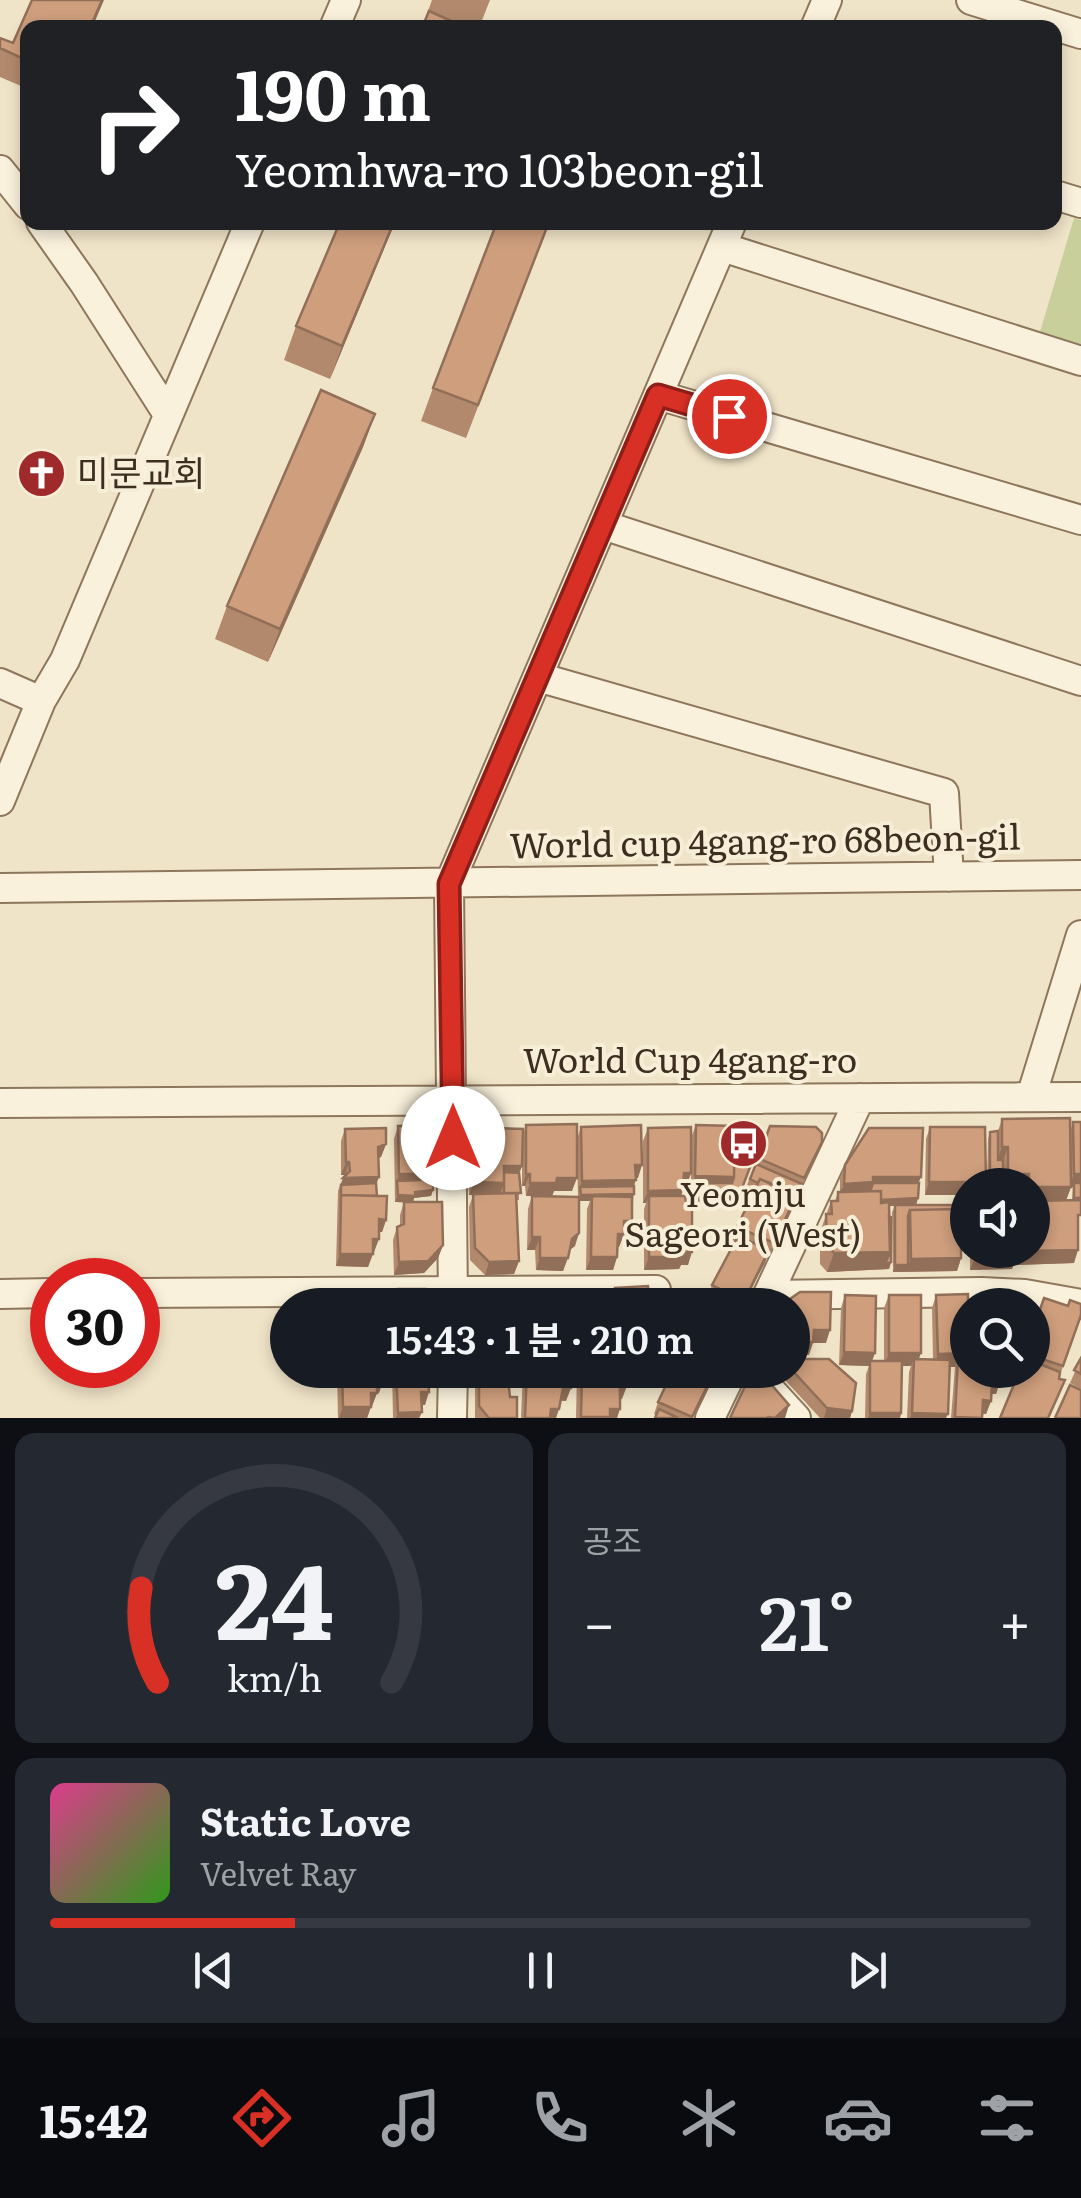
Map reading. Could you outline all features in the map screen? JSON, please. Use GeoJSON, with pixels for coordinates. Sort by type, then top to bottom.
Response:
{"type":"FeatureCollection","features":[{"type":"Feature","properties":{"kind":"street"},"geometry":{"type":"LineString","coordinates":[[971,0],[1036,20]]}},
{"type":"Feature","properties":{"kind":"street"},"geometry":{"type":"LineString","coordinates":[[0,170],[20,195]]}},
{"type":"Feature","properties":{"kind":"street"},"geometry":{"type":"LineString","coordinates":[[47,230],[167,413]]}},
{"type":"Feature","properties":{"kind":"street"},"geometry":{"type":"LineString","coordinates":[[0,801],[41,701],[65,660],[247,230]]}},
{"type":"Feature","properties":{"kind":"street"},"geometry":{"type":"LineString","coordinates":[[453,1288],[449,884],[727,235],[1081,361]]}},
{"type":"Feature","properties":{"kind":"street"},"geometry":{"type":"LineString","coordinates":[[658,395],[1081,520]]}},
{"type":"Feature","properties":{"kind":"street"},"geometry":{"type":"LineString","coordinates":[[603,525],[1081,682]]}},
{"type":"Feature","properties":{"kind":"street"},"geometry":{"type":"LineString","coordinates":[[538,677],[944,793],[949,878]]}},
{"type":"Feature","properties":{"kind":"street"},"geometry":{"type":"LineString","coordinates":[[0,683],[41,701]]}},
{"type":"Feature","properties":{"kind":"street","name":"World cup 4gang-ro 68beon-gil"},"geometry":{"type":"LineString","coordinates":[[0,888],[1081,875]]}},
{"type":"Feature","properties":{"kind":"street"},"geometry":{"type":"LineString","coordinates":[[1030,1097],[1081,935]]}},
{"type":"Feature","properties":{"kind":"street","name":"World Cup 4gang-ro"},"geometry":{"type":"LineString","coordinates":[[0,1103],[1081,1096]]}},
{"type":"Feature","properties":{"kind":"street"},"geometry":{"type":"LineString","coordinates":[[772,1288],[860,1098]]}},
{"type":"Feature","properties":{"kind":"street"},"geometry":{"type":"LineString","coordinates":[[160,1292],[270,1295]]}},
{"type":"Feature","properties":{"kind":"street"},"geometry":{"type":"LineString","coordinates":[[810,1298],[982,1292],[1052,1297],[1081,1304]]}},
{"type":"Feature","properties":{"kind":"street"},"geometry":{"type":"LineString","coordinates":[[0,1294],[30,1293]]}},
{"type":"Feature","properties":{"kind":"street"},"geometry":{"type":"LineString","coordinates":[[452,1418],[453,1388]]}},
{"type":"Feature","properties":{"kind":"street"},"geometry":{"type":"LineString","coordinates":[[710,1418],[724,1388]]}},
{"type":"Feature","properties":{"kind":"street"},"geometry":{"type":"LineString","coordinates":[[768,1388],[796,1418]]}},
{"type":"Feature","properties":{"kind":"green space"},"geometry":{"type":"Polygon","coordinates":[[[1074,218],[1081,220],[1081,355],[1037,342],[1074,218]]]}},
{"type":"Feature","properties":{"kind":"building"},"geometry":{"type":"Polygon","coordinates":[[[32,0],[102,0],[93,20],[23,20],[32,0]]]}},
{"type":"Feature","properties":{"kind":"building"},"geometry":{"type":"Polygon","coordinates":[[[429,11],[449,20],[425,20],[429,11]]]}},
{"type":"Feature","properties":{"kind":"building"},"geometry":{"type":"Polygon","coordinates":[[[20,27],[20,57],[0,48],[0,38],[13,43],[20,27]]]}},
{"type":"Feature","properties":{"kind":"building"},"geometry":{"type":"Polygon","coordinates":[[[337,230],[391,230],[342,346],[296,326],[337,230]]]}},
{"type":"Feature","properties":{"kind":"building"},"geometry":{"type":"Polygon","coordinates":[[[494,230],[546,230],[478,405],[433,388],[494,230]]]}},
{"type":"Feature","properties":{"kind":"building"},"geometry":{"type":"Polygon","coordinates":[[[321,390],[375,414],[280,629],[227,606],[321,390]]]}},
{"type":"Feature","properties":{"kind":"building"},"geometry":{"type":"Polygon","coordinates":[[[1070,1118],[1071,1187],[1050,1187],[1050,1168],[1008,1168],[1008,1147],[1002,1147],[1002,1119],[1070,1118]]]}},
{"type":"Feature","properties":{"kind":"building"},"geometry":{"type":"Polygon","coordinates":[[[1073,1122],[1081,1122],[1081,1174],[1074,1174],[1073,1122]]]}},
{"type":"Feature","properties":{"kind":"building"},"geometry":{"type":"Polygon","coordinates":[[[577,1124],[577,1178],[530,1183],[530,1174],[526,1174],[526,1125],[577,1124]]]}},
{"type":"Feature","properties":{"kind":"building"},"geometry":{"type":"Polygon","coordinates":[[[440,1125],[441,1167],[422,1168],[423,1174],[399,1174],[398,1126],[440,1125]]]}},
{"type":"Feature","properties":{"kind":"building"},"geometry":{"type":"Polygon","coordinates":[[[641,1125],[642,1165],[635,1165],[636,1180],[582,1181],[581,1127],[641,1125]]]}},
{"type":"Feature","properties":{"kind":"building"},"geometry":{"type":"Polygon","coordinates":[[[696,1125],[735,1126],[734,1177],[695,1176],[696,1125]]]}},
{"type":"Feature","properties":{"kind":"building"},"geometry":{"type":"Polygon","coordinates":[[[770,1126],[816,1127],[822,1133],[822,1142],[804,1178],[758,1158],[770,1126]]]}},
{"type":"Feature","properties":{"kind":"building"},"geometry":{"type":"Polygon","coordinates":[[[472,1127],[523,1129],[522,1166],[504,1166],[504,1183],[474,1182],[472,1127]]]}},
{"type":"Feature","properties":{"kind":"building"},"geometry":{"type":"Polygon","coordinates":[[[691,1127],[691,1173],[684,1173],[683,1190],[648,1191],[648,1128],[691,1127]]]}},
{"type":"Feature","properties":{"kind":"building"},"geometry":{"type":"Polygon","coordinates":[[[930,1127],[985,1127],[986,1168],[950,1168],[950,1182],[929,1182],[930,1127]]]}},
{"type":"Feature","properties":{"kind":"building"},"geometry":{"type":"Polygon","coordinates":[[[386,1128],[386,1144],[378,1147],[379,1177],[343,1178],[350,1171],[345,1129],[386,1128]]]}},
{"type":"Feature","properties":{"kind":"building"},"geometry":{"type":"Polygon","coordinates":[[[869,1128],[923,1128],[921,1177],[873,1177],[873,1182],[844,1184],[845,1165],[869,1128]]]}},
{"type":"Feature","properties":{"kind":"building"},"geometry":{"type":"Polygon","coordinates":[[[998,1131],[998,1160],[1003,1160],[1003,1168],[990,1168],[990,1132],[998,1131]]]}},
{"type":"Feature","properties":{"kind":"building"},"geometry":{"type":"Polygon","coordinates":[[[735,1133],[762,1136],[739,1196],[704,1193],[704,1197],[694,1198],[693,1183],[732,1183],[735,1133]]]}},
{"type":"Feature","properties":{"kind":"building"},"geometry":{"type":"Polygon","coordinates":[[[756,1164],[802,1184],[798,1194],[750,1179],[756,1164]]]}},
{"type":"Feature","properties":{"kind":"building"},"geometry":{"type":"Polygon","coordinates":[[[504,1172],[519,1173],[521,1193],[504,1193],[504,1172]]]}},
{"type":"Feature","properties":{"kind":"building"},"geometry":{"type":"Polygon","coordinates":[[[423,1174],[433,1174],[433,1190],[415,1192],[415,1196],[398,1195],[397,1181],[420,1180],[423,1174]]]}},
{"type":"Feature","properties":{"kind":"building"},"geometry":{"type":"Polygon","coordinates":[[[760,1179],[796,1196],[774,1243],[737,1227],[760,1179]]]}},
{"type":"Feature","properties":{"kind":"building"},"geometry":{"type":"Polygon","coordinates":[[[376,1183],[377,1196],[341,1195],[341,1185],[376,1183]]]}},
{"type":"Feature","properties":{"kind":"building"},"geometry":{"type":"Polygon","coordinates":[[[873,1183],[919,1183],[918,1198],[881,1200],[881,1191],[842,1192],[871,1189],[873,1183]]]}},
{"type":"Feature","properties":{"kind":"building"},"geometry":{"type":"Polygon","coordinates":[[[1074,1183],[1081,1183],[1081,1198],[1074,1198],[1074,1183]]]}},
{"type":"Feature","properties":{"kind":"building"},"geometry":{"type":"Polygon","coordinates":[[[634,1186],[634,1194],[581,1195],[580,1187],[634,1186]]]}},
{"type":"Feature","properties":{"kind":"building"},"geometry":{"type":"Polygon","coordinates":[[[881,1191],[881,1203],[889,1202],[890,1252],[834,1253],[827,1245],[826,1214],[832,1214],[831,1201],[838,1201],[838,1192],[881,1191]]]}},
{"type":"Feature","properties":{"kind":"building"},"geometry":{"type":"Polygon","coordinates":[[[516,1193],[519,1261],[489,1262],[475,1248],[473,1194],[516,1193]]]}},
{"type":"Feature","properties":{"kind":"building"},"geometry":{"type":"Polygon","coordinates":[[[341,1195],[387,1196],[386,1220],[379,1219],[379,1239],[373,1239],[373,1254],[340,1254],[341,1195]]]}},
{"type":"Feature","properties":{"kind":"building"},"geometry":{"type":"Polygon","coordinates":[[[532,1196],[579,1197],[579,1233],[572,1239],[568,1258],[540,1258],[540,1237],[532,1237],[532,1196]]]}},
{"type":"Feature","properties":{"kind":"building"},"geometry":{"type":"Polygon","coordinates":[[[592,1196],[632,1197],[632,1221],[624,1221],[624,1234],[618,1234],[617,1257],[591,1257],[592,1196]]]}},
{"type":"Feature","properties":{"kind":"building"},"geometry":{"type":"Polygon","coordinates":[[[649,1196],[685,1196],[686,1201],[692,1201],[692,1252],[684,1252],[684,1257],[649,1257],[649,1196]]]}},
{"type":"Feature","properties":{"kind":"building"},"geometry":{"type":"Polygon","coordinates":[[[1081,1200],[1078,1250],[1050,1251],[1050,1201],[1081,1200]]]}},
{"type":"Feature","properties":{"kind":"building"},"geometry":{"type":"Polygon","coordinates":[[[404,1202],[442,1202],[443,1245],[428,1261],[399,1262],[397,1227],[404,1224],[404,1202]]]}},
{"type":"Feature","properties":{"kind":"building"},"geometry":{"type":"Polygon","coordinates":[[[895,1205],[950,1205],[950,1209],[910,1210],[908,1265],[895,1265],[895,1205]]]}},
{"type":"Feature","properties":{"kind":"building"},"geometry":{"type":"Polygon","coordinates":[[[950,1209],[950,1258],[911,1259],[910,1210],[950,1209]]]}},
{"type":"Feature","properties":{"kind":"building"},"geometry":{"type":"Polygon","coordinates":[[[889,1216],[891,1262],[885,1264],[890,1252],[889,1216]]]}},
{"type":"Feature","properties":{"kind":"building"},"geometry":{"type":"Polygon","coordinates":[[[738,1236],[769,1250],[750,1288],[712,1285],[738,1236]]]}},
{"type":"Feature","properties":{"kind":"building"},"geometry":{"type":"Polygon","coordinates":[[[810,1292],[831,1292],[830,1330],[814,1330],[813,1342],[810,1292]]]}},
{"type":"Feature","properties":{"kind":"building"},"geometry":{"type":"Polygon","coordinates":[[[845,1295],[876,1296],[875,1353],[844,1352],[845,1295]]]}},
{"type":"Feature","properties":{"kind":"building"},"geometry":{"type":"Polygon","coordinates":[[[889,1295],[921,1295],[921,1353],[889,1353],[889,1295]]]}},
{"type":"Feature","properties":{"kind":"building"},"geometry":{"type":"Polygon","coordinates":[[[936,1295],[950,1295],[950,1354],[938,1354],[936,1295]]]}},
{"type":"Feature","properties":{"kind":"building"},"geometry":{"type":"Polygon","coordinates":[[[1050,1300],[1068,1306],[1070,1300],[1081,1304],[1081,1315],[1063,1366],[1050,1362],[1050,1300]]]}},
{"type":"Feature","properties":{"kind":"building"},"geometry":{"type":"Polygon","coordinates":[[[810,1359],[829,1359],[856,1383],[852,1411],[827,1408],[809,1388],[810,1359]]]}},
{"type":"Feature","properties":{"kind":"building"},"geometry":{"type":"Polygon","coordinates":[[[914,1359],[950,1360],[948,1414],[912,1413],[914,1359]]]}},
{"type":"Feature","properties":{"kind":"building"},"geometry":{"type":"Polygon","coordinates":[[[870,1361],[902,1361],[901,1413],[870,1413],[870,1361]]]}},
{"type":"Feature","properties":{"kind":"building"},"geometry":{"type":"Polygon","coordinates":[[[1050,1368],[1060,1372],[1059,1379],[1065,1380],[1048,1418],[1000,1418],[1012,1388],[1050,1388],[1050,1368]]]}},
{"type":"Feature","properties":{"kind":"building"},"geometry":{"type":"Polygon","coordinates":[[[1070,1385],[1081,1390],[1081,1418],[1055,1418],[1070,1385]]]}},
{"type":"Feature","properties":{"kind":"building"},"geometry":{"type":"Polygon","coordinates":[[[342,1388],[377,1388],[377,1393],[371,1393],[371,1407],[343,1407],[342,1388]]]}},
{"type":"Feature","properties":{"kind":"building"},"geometry":{"type":"Polygon","coordinates":[[[397,1388],[429,1388],[429,1392],[421,1392],[422,1412],[398,1413],[397,1388]]]}},
{"type":"Feature","properties":{"kind":"building"},"geometry":{"type":"Polygon","coordinates":[[[479,1388],[509,1388],[510,1397],[517,1397],[517,1418],[489,1418],[479,1406],[479,1388]]]}},
{"type":"Feature","properties":{"kind":"building"},"geometry":{"type":"Polygon","coordinates":[[[526,1388],[563,1388],[559,1409],[551,1409],[550,1418],[525,1418],[526,1388]]]}},
{"type":"Feature","properties":{"kind":"building"},"geometry":{"type":"Polygon","coordinates":[[[582,1388],[620,1388],[620,1409],[610,1409],[610,1417],[581,1417],[582,1388]]]}},
{"type":"Feature","properties":{"kind":"building"},"geometry":{"type":"Polygon","coordinates":[[[665,1388],[706,1388],[692,1417],[658,1402],[665,1388]]]}},
{"type":"Feature","properties":{"kind":"building"},"geometry":{"type":"Polygon","coordinates":[[[744,1388],[774,1388],[789,1405],[775,1418],[730,1418],[744,1388]]]}},
{"type":"Feature","properties":{"kind":"building"},"geometry":{"type":"Polygon","coordinates":[[[956,1388],[992,1388],[991,1401],[983,1400],[982,1418],[955,1417],[956,1388]]]}},
{"type":"Feature","properties":{"kind":"building"},"geometry":{"type":"Polygon","coordinates":[[[659,1409],[678,1418],[655,1418],[659,1409]]]}},
{"type":"Feature","properties":{"kind":"place","name":"미문교회"},"geometry":{"type":"Point","coordinates":[42,474]}},
{"type":"Feature","properties":{"kind":"place","name":"Yeomju Sageori (West)"},"geometry":{"type":"Point","coordinates":[743,1143]}},
{"type":"Feature","properties":{"kind":"route"},"geometry":{"type":"LineString","coordinates":[[453,1138],[449,884],[658,395],[729,416]]}}]}
